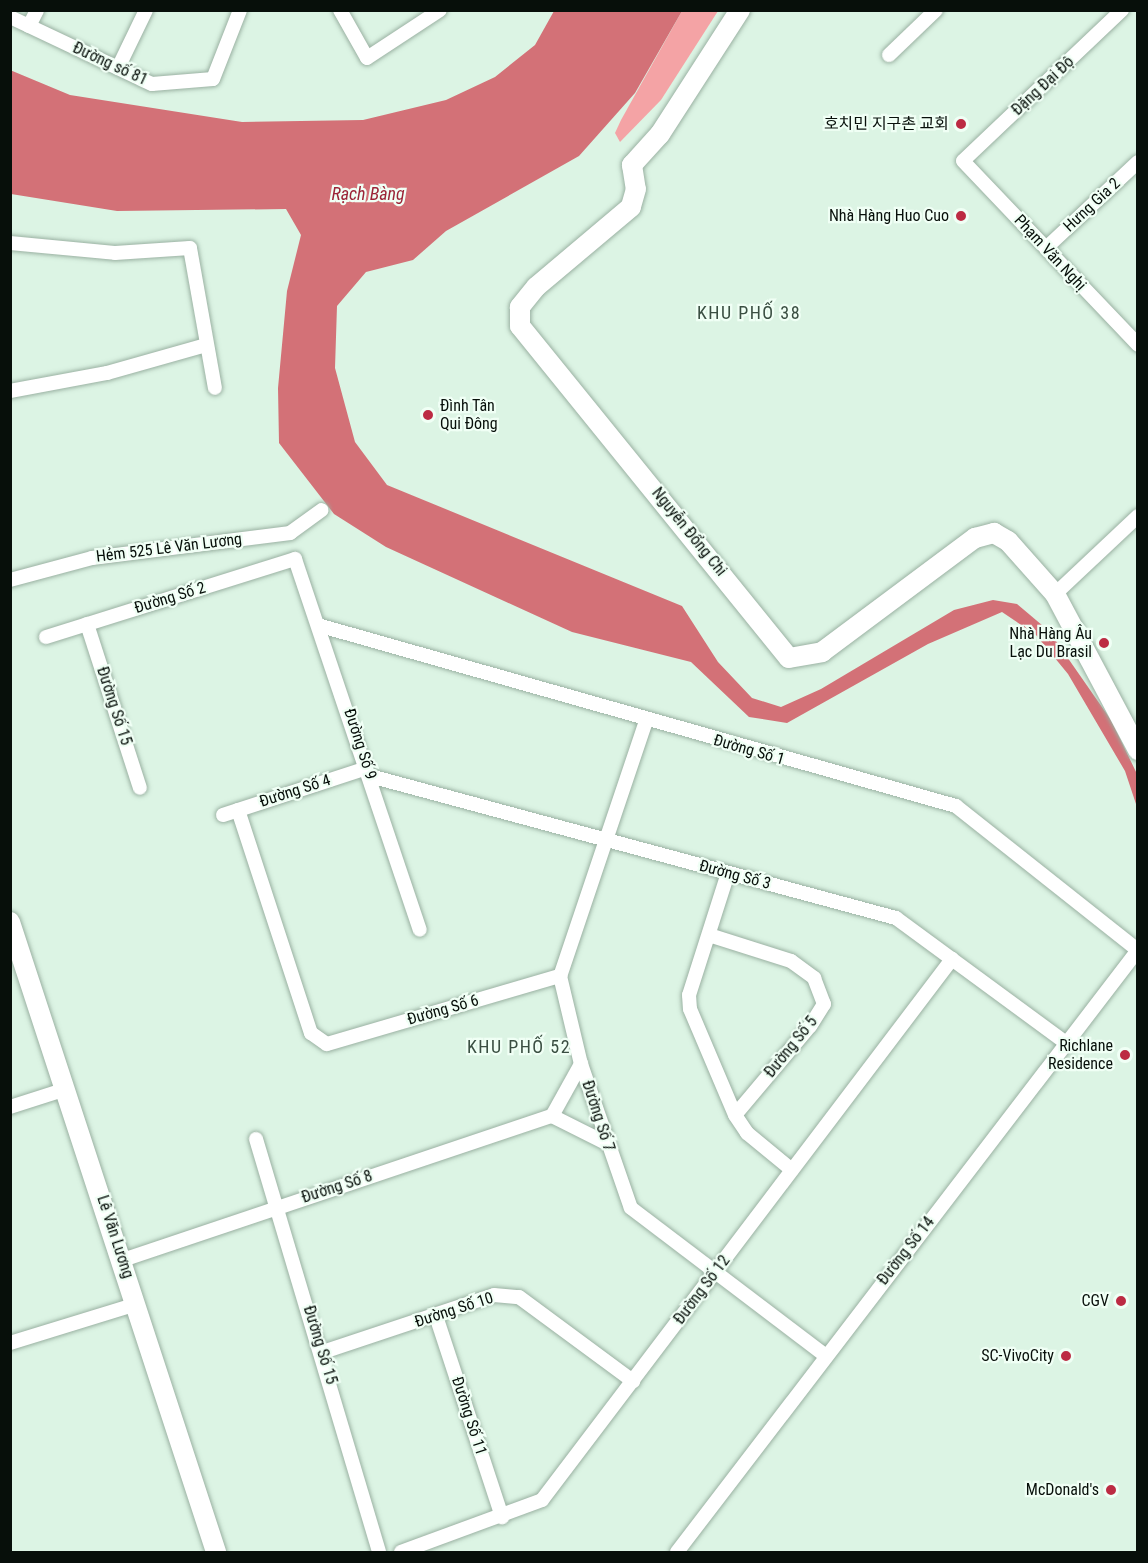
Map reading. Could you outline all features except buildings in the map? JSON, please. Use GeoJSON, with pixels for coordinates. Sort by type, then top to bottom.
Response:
{"type":"FeatureCollection","features":[{"type":"Feature","properties":{"kind":"street"},"geometry":{"type":"LineString","coordinates":[[29,26],[36,10]]}},
{"type":"Feature","properties":{"kind":"street"},"geometry":{"type":"LineString","coordinates":[[118,68],[146,10]]}},
{"type":"Feature","properties":{"kind":"street","name":"Đường số 81"},"geometry":{"type":"LineString","coordinates":[[10,17],[152,84],[213,79],[240,10]]}},
{"type":"Feature","properties":{"kind":"street"},"geometry":{"type":"LineString","coordinates":[[340,10],[367,58],[441,10]]}},
{"type":"Feature","properties":{"kind":"street","name":"Nguyễn Đổng Chi"},"geometry":{"type":"LineString","coordinates":[[741,10],[660,134],[632,165],[636,189],[631,207],[536,287],[520,307],[520,326],[789,658],[822,652],[975,538],[994,533],[1008,541],[1055,594],[1137,750]]}},
{"type":"Feature","properties":{"kind":"street"},"geometry":{"type":"LineString","coordinates":[[889,55],[936,10]]}},
{"type":"Feature","properties":{"kind":"street","name":"Đặng Đại Độ"},"geometry":{"type":"LineString","coordinates":[[963,161],[1122,10]]}},
{"type":"Feature","properties":{"kind":"street","name":"Phạm Văn Nghị"},"geometry":{"type":"LineString","coordinates":[[963,161],[1134,336]]}},
{"type":"Feature","properties":{"kind":"street","name":"Hưng Gia 2"},"geometry":{"type":"LineString","coordinates":[[1046,248],[1137,162]]}},
{"type":"Feature","properties":{"kind":"street"},"geometry":{"type":"LineString","coordinates":[[10,243],[115,253],[190,248],[215,388]]}},
{"type":"Feature","properties":{"kind":"street"},"geometry":{"type":"LineString","coordinates":[[10,391],[108,373],[206,345]]}},
{"type":"Feature","properties":{"kind":"street","name":"Hẻm 525 Lê Văn Lương"},"geometry":{"type":"LineString","coordinates":[[10,580],[92,558],[290,533],[322,510]]}},
{"type":"Feature","properties":{"kind":"street"},"geometry":{"type":"LineString","coordinates":[[1055,594],[1137,516]]}},
{"type":"Feature","properties":{"kind":"street","name":"Đường Số 2"},"geometry":{"type":"LineString","coordinates":[[46,637],[295,559]]}},
{"type":"Feature","properties":{"kind":"street","name":"Đường Số 9"},"geometry":{"type":"LineString","coordinates":[[295,559],[321,626],[420,930]]}},
{"type":"Feature","properties":{"kind":"street","name":"Đường Số 15"},"geometry":{"type":"LineString","coordinates":[[87,624],[140,788]]}},
{"type":"Feature","properties":{"kind":"street","name":"Đường Số 1"},"geometry":{"type":"LineString","coordinates":[[321,626],[646,721],[956,806],[1137,950]]}},
{"type":"Feature","properties":{"kind":"street"},"geometry":{"type":"LineString","coordinates":[[560,976],[646,721]]}},
{"type":"Feature","properties":{"kind":"street","name":"Đường Số 4"},"geometry":{"type":"LineString","coordinates":[[223,815],[369,772]]}},
{"type":"Feature","properties":{"kind":"street","name":"Đường Số 3"},"geometry":{"type":"LineString","coordinates":[[369,772],[604,841],[897,918],[1066,1043]]}},
{"type":"Feature","properties":{"kind":"street","name":"Đường Số 6"},"geometry":{"type":"LineString","coordinates":[[238,810],[311,1034],[327,1044],[560,976]]}},
{"type":"Feature","properties":{"kind":"street"},"geometry":{"type":"LineString","coordinates":[[728,873],[689,995],[690,1009],[735,1115],[747,1133],[792,1170]]}},
{"type":"Feature","properties":{"kind":"street","name":"Lê Văn Lương"},"geometry":{"type":"LineString","coordinates":[[10,922],[123,1260],[216,1552]]}},
{"type":"Feature","properties":{"kind":"street","name":"Đường Số 5"},"geometry":{"type":"LineString","coordinates":[[709,935],[791,961],[814,978],[824,1004],[810,1026],[735,1115]]}},
{"type":"Feature","properties":{"kind":"street","name":"Đường Số 14"},"geometry":{"type":"LineString","coordinates":[[677,1552],[1137,950]]}},
{"type":"Feature","properties":{"kind":"street","name":"Đường Số 12"},"geometry":{"type":"LineString","coordinates":[[401,1552],[502,1517],[542,1500],[952,959]]}},
{"type":"Feature","properties":{"kind":"street","name":"Đường Số 7"},"geometry":{"type":"LineString","coordinates":[[560,976],[581,1064],[631,1209],[826,1356]]}},
{"type":"Feature","properties":{"kind":"street"},"geometry":{"type":"LineString","coordinates":[[581,1064],[552,1116],[608,1144]]}},
{"type":"Feature","properties":{"kind":"street"},"geometry":{"type":"LineString","coordinates":[[10,1107],[66,1089]]}},
{"type":"Feature","properties":{"kind":"street","name":"Đường Số 8"},"geometry":{"type":"LineString","coordinates":[[123,1260],[274,1207],[552,1116]]}},
{"type":"Feature","properties":{"kind":"street","name":"Đường Số 15"},"geometry":{"type":"LineString","coordinates":[[256,1139],[274,1207],[323,1352],[379,1552]]}},
{"type":"Feature","properties":{"kind":"street","name":"Đường Số 10"},"geometry":{"type":"LineString","coordinates":[[323,1352],[494,1295],[519,1297],[633,1381]]}},
{"type":"Feature","properties":{"kind":"street"},"geometry":{"type":"LineString","coordinates":[[10,1343],[137,1304]]}},
{"type":"Feature","properties":{"kind":"street","name":"Đường Số 11"},"geometry":{"type":"LineString","coordinates":[[436,1316],[502,1517]]}},
{"type":"Feature","properties":{"kind":"shaded area"},"geometry":{"type":"Polygon","coordinates":[[[682,11],[718,11],[661,100],[620,142],[615,133],[621,120],[682,11]]]}},
{"type":"Feature","properties":{"kind":"water","name":"Rạch Bàng"},"geometry":{"type":"Polygon","coordinates":[[[554,11],[682,11],[635,93],[579,156],[446,231],[413,260],[366,272],[337,306],[335,368],[355,442],[387,485],[682,606],[718,662],[752,698],[781,707],[821,689],[954,610],[993,600],[1017,604],[1049,631],[1111,720],[1137,774],[1137,807],[1125,771],[1068,674],[1036,635],[1002,612],[928,644],[787,723],[749,717],[691,662],[572,632],[386,547],[334,514],[279,443],[278,388],[287,291],[301,235],[286,209],[117,211],[11,194],[10,70],[70,95],[242,122],[363,120],[446,100],[495,77],[535,45],[554,11]]]}},
{"type":"Feature","properties":{"kind":"place","name":"호치민 지구촌 교회"},"geometry":{"type":"Point","coordinates":[961,124]}},
{"type":"Feature","properties":{"kind":"place","name":"Nhà Hàng Huo Cuo"},"geometry":{"type":"Point","coordinates":[961,216]}},
{"type":"Feature","properties":{"kind":"place","name":"Đình Tân Qui Đông"},"geometry":{"type":"Point","coordinates":[428,415]}},
{"type":"Feature","properties":{"kind":"place","name":"Nhà Hàng Âu Lạc Du Brasil"},"geometry":{"type":"Point","coordinates":[1104,643]}},
{"type":"Feature","properties":{"kind":"place","name":"Richlane Residence"},"geometry":{"type":"Point","coordinates":[1125,1055]}},
{"type":"Feature","properties":{"kind":"place","name":"CGV"},"geometry":{"type":"Point","coordinates":[1121,1301]}},
{"type":"Feature","properties":{"kind":"place","name":"SC-VivoCity"},"geometry":{"type":"Point","coordinates":[1066,1356]}},
{"type":"Feature","properties":{"kind":"place","name":"McDonald's"},"geometry":{"type":"Point","coordinates":[1111,1490]}},
{"type":"Feature","properties":{"kind":"district","name":"KHU PHỐ 38"},"geometry":{"type":"Point","coordinates":[749,313]}},
{"type":"Feature","properties":{"kind":"district","name":"KHU PHỐ 52"},"geometry":{"type":"Point","coordinates":[519,1047]}}]}
